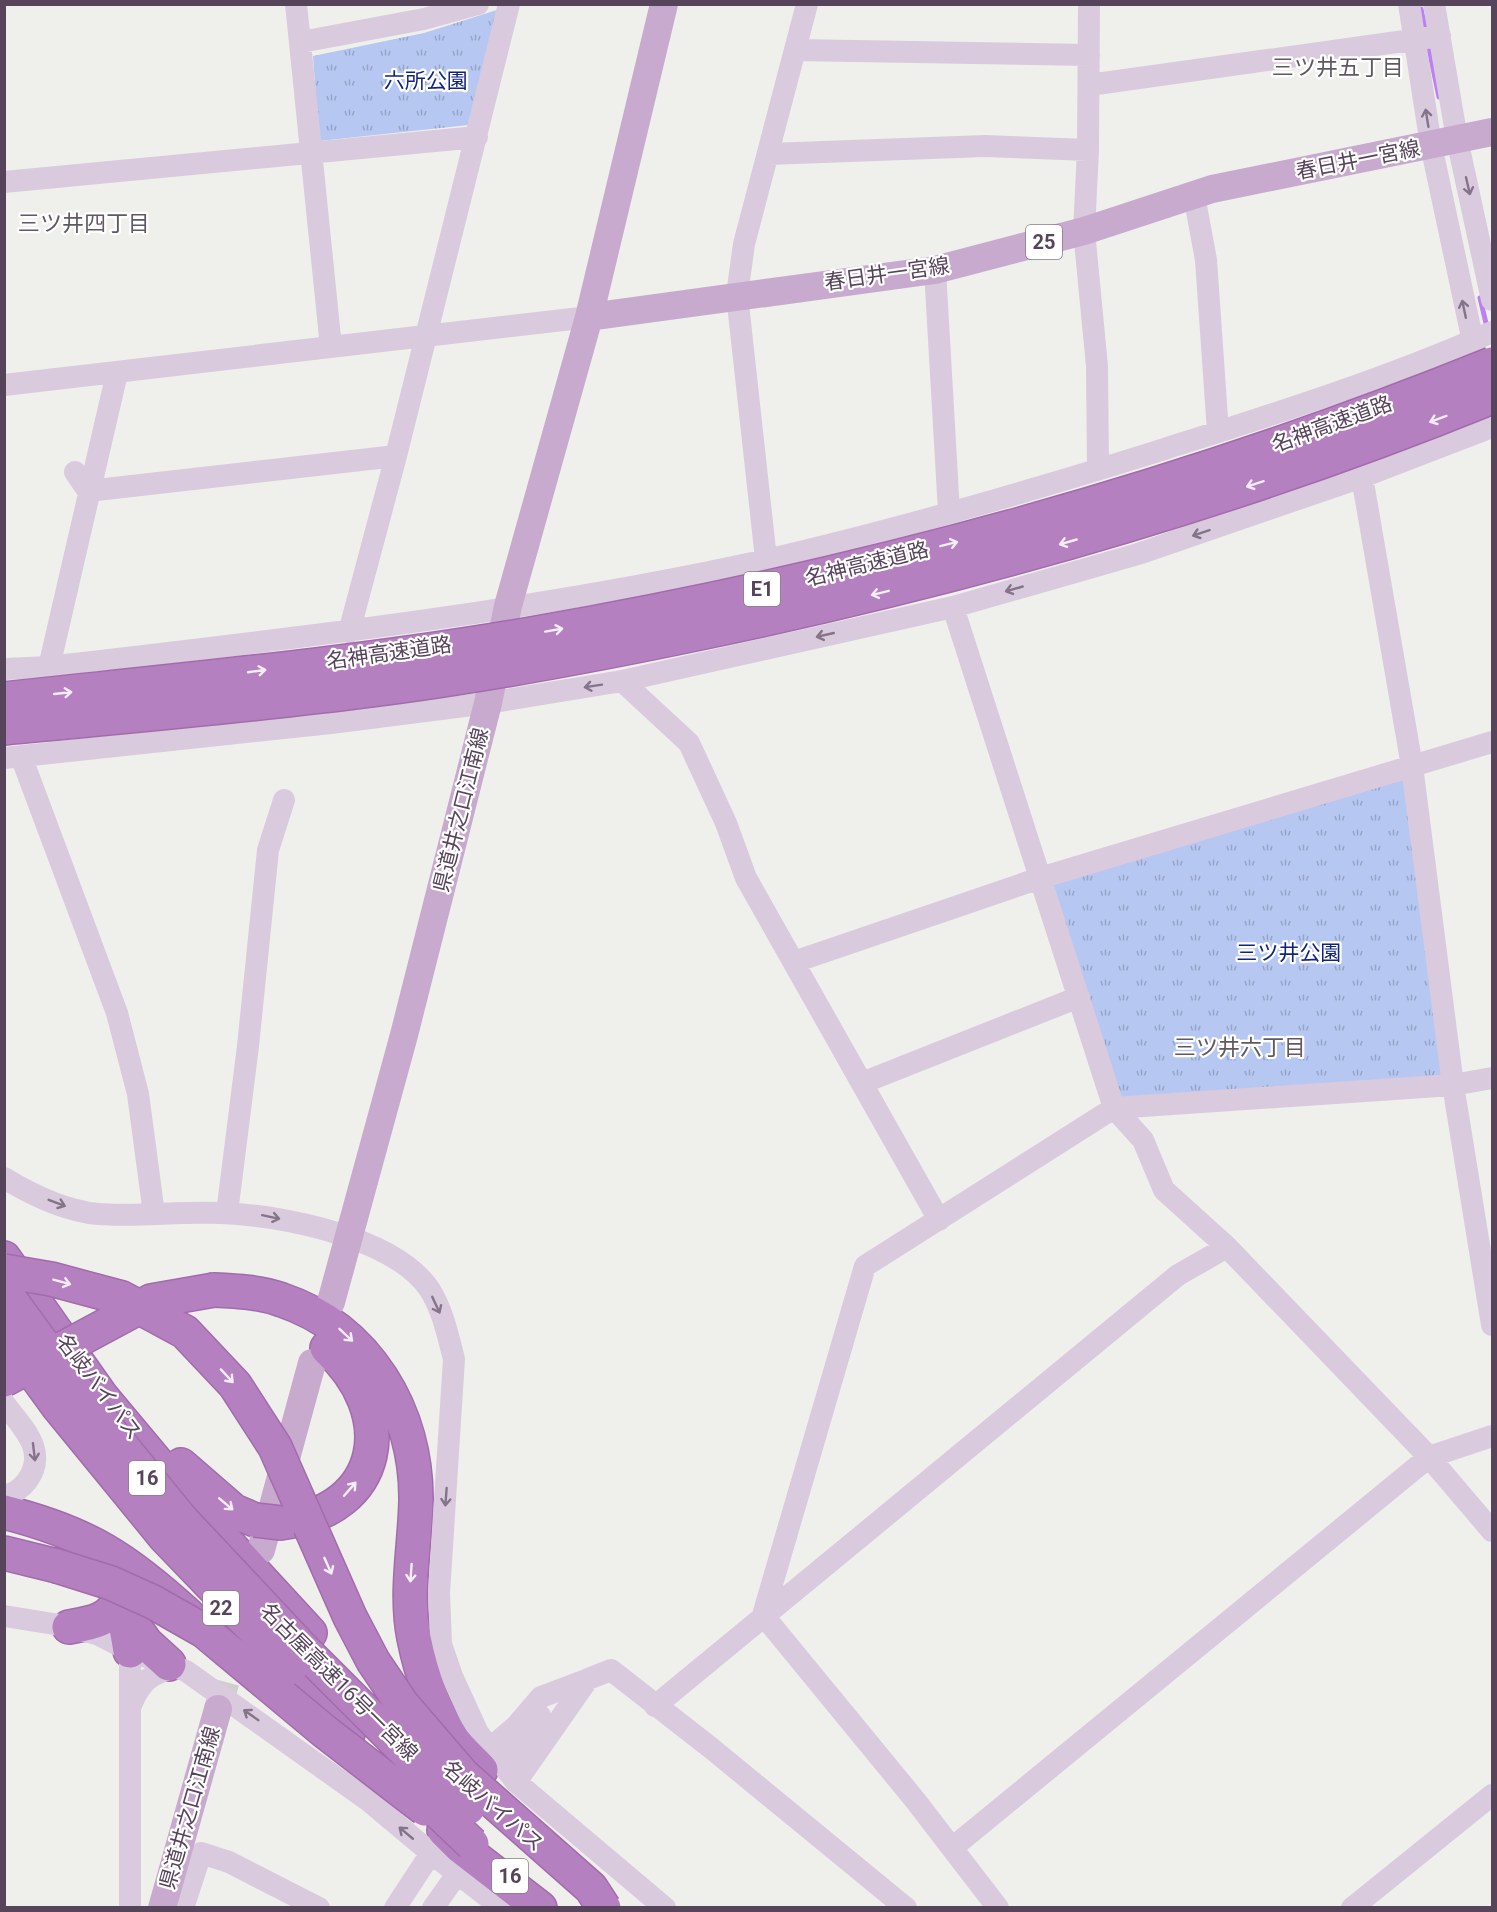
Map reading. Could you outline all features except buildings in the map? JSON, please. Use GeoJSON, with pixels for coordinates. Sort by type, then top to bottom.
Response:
{"type":"FeatureCollection","features":[{"type":"Feature","properties":{"kind":"highway","name":"名神高速道路"},"geometry":{"type":"LineString","coordinates":[[4,699],[221,676],[527,634],[664,610],[803,580],[950,544],[1100,503],[1253,453],[1482,352]]}},
{"type":"Feature","properties":{"kind":"highway","name":"名神高速道路"},"geometry":{"type":"LineString","coordinates":[[4,728],[373,690],[593,655],[815,609],[958,574],[1261,483],[1492,397]]}},
{"type":"Feature","properties":{"kind":"highway","name":"名岐バイパス"},"geometry":{"type":"LineString","coordinates":[[4,1258],[102,1397],[194,1507],[336,1662],[455,1776],[616,1908]]}},
{"type":"Feature","properties":{"kind":"highway"},"geometry":{"type":"LineString","coordinates":[[4,1271],[51,1279],[122,1298],[185,1332],[235,1386],[275,1447],[350,1617],[373,1661],[402,1704],[463,1775],[591,1888],[604,1908]]}},
{"type":"Feature","properties":{"kind":"highway","name":"名古屋高速16号一宮線"},"geometry":{"type":"LineString","coordinates":[[4,1291],[77,1391],[174,1510],[251,1594],[415,1761],[528,1861],[587,1908]]}},
{"type":"Feature","properties":{"kind":"highway"},"geometry":{"type":"LineString","coordinates":[[4,1402],[126,1335],[212,1300],[247,1292],[280,1299],[314,1313],[346,1336],[384,1380],[398,1405],[411,1449],[416,1500],[410,1592],[413,1636],[425,1680],[454,1740],[570,1872]]}},
{"type":"Feature","properties":{"kind":"highway"},"geometry":{"type":"LineString","coordinates":[[4,1380],[150,1301],[212,1300],[283,1321],[315,1338],[346,1366],[363,1392],[371,1429],[369,1458],[364,1472],[333,1506],[318,1515],[266,1531],[234,1511],[102,1397]]}},
{"type":"Feature","properties":{"kind":"highway","name":"名古屋高速16号一宮線"},"geometry":{"type":"LineString","coordinates":[[4,1332],[57,1405],[165,1537],[274,1652],[451,1857],[548,1908]]}},
{"type":"Feature","properties":{"kind":"highway","name":"22"},"geometry":{"type":"LineString","coordinates":[[4,1348],[109,1485],[200,1588],[451,1857],[540,1908]]}},
{"type":"Feature","properties":{"kind":"highway"},"geometry":{"type":"LineString","coordinates":[[4,1512],[64,1530],[103,1547],[158,1587],[272,1696],[338,1751],[451,1857]]}},
{"type":"Feature","properties":{"kind":"highway"},"geometry":{"type":"LineString","coordinates":[[64,1530],[104,1564],[113,1580],[130,1651]]}},
{"type":"Feature","properties":{"kind":"highway"},"geometry":{"type":"LineString","coordinates":[[4,1553],[111,1583],[153,1602],[204,1631],[324,1731],[451,1857]]}},
{"type":"Feature","properties":{"kind":"highway"},"geometry":{"type":"LineString","coordinates":[[69,1627],[92,1623],[109,1615],[120,1602]]}},
{"type":"Feature","properties":{"kind":"highway"},"geometry":{"type":"LineString","coordinates":[[120,1602],[146,1642],[173,1665]]}},
{"type":"Feature","properties":{"kind":"main road"},"geometry":{"type":"LineString","coordinates":[[588,317],[664,4]]}},
{"type":"Feature","properties":{"kind":"main road","name":"春日井一宮線"},"geometry":{"type":"LineString","coordinates":[[588,317],[737,295],[935,270],[1084,231],[1194,195],[1492,132]]}},
{"type":"Feature","properties":{"kind":"main road","name":"県道井之口江南線"},"geometry":{"type":"LineString","coordinates":[[331,1302],[351,1238],[488,703],[508,606],[588,317]]}},
{"type":"Feature","properties":{"kind":"main road"},"geometry":{"type":"LineString","coordinates":[[266,1531],[312,1363]]}},
{"type":"Feature","properties":{"kind":"main road","name":"県道井之口江南線"},"geometry":{"type":"LineString","coordinates":[[162,1908],[218,1709]]}},
{"type":"Feature","properties":{"kind":"street"},"geometry":{"type":"LineString","coordinates":[[296,4],[331,347]]}},
{"type":"Feature","properties":{"kind":"street"},"geometry":{"type":"LineString","coordinates":[[301,42],[424,19],[478,4]]}},
{"type":"Feature","properties":{"kind":"street"},"geometry":{"type":"LineString","coordinates":[[349,632],[396,456],[509,4]]}},
{"type":"Feature","properties":{"kind":"street"},"geometry":{"type":"LineString","coordinates":[[766,559],[737,295],[744,244],[807,4]]}},
{"type":"Feature","properties":{"kind":"street"},"geometry":{"type":"LineString","coordinates":[[1089,4],[1088,150],[1084,231],[1097,366],[1098,469]]}},
{"type":"Feature","properties":{"kind":"street"},"geometry":{"type":"LineString","coordinates":[[1409,4],[1415,41],[1492,300]]}},
{"type":"Feature","properties":{"kind":"street"},"geometry":{"type":"LineString","coordinates":[[1434,4],[1440,36],[1444,142],[1492,405]]}},
{"type":"Feature","properties":{"kind":"street"},"geometry":{"type":"LineString","coordinates":[[1089,86],[1440,36]]}},
{"type":"Feature","properties":{"kind":"street"},"geometry":{"type":"LineString","coordinates":[[795,50],[1089,55]]}},
{"type":"Feature","properties":{"kind":"street"},"geometry":{"type":"LineString","coordinates":[[4,182],[477,137]]}},
{"type":"Feature","properties":{"kind":"street"},"geometry":{"type":"LineString","coordinates":[[769,154],[985,146],[1088,150]]}},
{"type":"Feature","properties":{"kind":"street"},"geometry":{"type":"LineString","coordinates":[[1194,195],[1206,260],[1218,432]]}},
{"type":"Feature","properties":{"kind":"street"},"geometry":{"type":"LineString","coordinates":[[935,270],[949,512]]}},
{"type":"Feature","properties":{"kind":"street"},"geometry":{"type":"LineString","coordinates":[[4,385],[588,317]]}},
{"type":"Feature","properties":{"kind":"street"},"geometry":{"type":"LineString","coordinates":[[1482,352],[1492,332]]}},
{"type":"Feature","properties":{"kind":"street"},"geometry":{"type":"LineString","coordinates":[[4,669],[49,667],[349,632],[508,606],[766,559],[949,512],[1098,469],[1218,432],[1376,377],[1482,352]]}},
{"type":"Feature","properties":{"kind":"street"},"geometry":{"type":"LineString","coordinates":[[49,667],[117,373]]}},
{"type":"Feature","properties":{"kind":"street"},"geometry":{"type":"LineString","coordinates":[[154,1214],[138,1094],[117,1013],[13,757],[488,703],[622,681],[953,607],[1138,554],[1362,477],[1492,427]]}},
{"type":"Feature","properties":{"kind":"street"},"geometry":{"type":"LineString","coordinates":[[88,491],[396,456]]}},
{"type":"Feature","properties":{"kind":"street"},"geometry":{"type":"LineString","coordinates":[[75,472],[88,491]]}},
{"type":"Feature","properties":{"kind":"street"},"geometry":{"type":"LineString","coordinates":[[1362,477],[1412,766],[1453,1085],[1492,1324]]}},
{"type":"Feature","properties":{"kind":"street"},"geometry":{"type":"LineString","coordinates":[[953,607],[1114,1108],[1143,1140],[1164,1190],[1227,1247],[1429,1457],[1492,1531]]}},
{"type":"Feature","properties":{"kind":"street"},"geometry":{"type":"LineString","coordinates":[[622,681],[689,743],[726,823],[746,878],[939,1220]]}},
{"type":"Feature","properties":{"kind":"street"},"geometry":{"type":"LineString","coordinates":[[794,962],[1040,878],[1492,742]]}},
{"type":"Feature","properties":{"kind":"street"},"geometry":{"type":"LineString","coordinates":[[227,1213],[248,1046],[268,850],[284,800]]}},
{"type":"Feature","properties":{"kind":"street"},"geometry":{"type":"LineString","coordinates":[[862,1083],[1079,997]]}},
{"type":"Feature","properties":{"kind":"street"},"geometry":{"type":"LineString","coordinates":[[763,1616],[865,1266],[1114,1108],[1453,1085],[1492,1078]]}},
{"type":"Feature","properties":{"kind":"street"},"geometry":{"type":"LineString","coordinates":[[4,1178],[25,1190],[66,1207],[96,1214],[263,1215],[351,1238],[375,1247],[410,1269],[429,1290],[445,1325],[454,1359],[455,1377],[439,1593],[441,1644],[460,1695],[478,1733],[516,1782],[665,1908]]}},
{"type":"Feature","properties":{"kind":"street"},"geometry":{"type":"LineString","coordinates":[[655,1706],[1178,1275],[1227,1247]]}},
{"type":"Feature","properties":{"kind":"street"},"geometry":{"type":"LineString","coordinates":[[4,1402],[31,1439],[36,1454],[34,1469],[22,1487],[4,1496]]}},
{"type":"Feature","properties":{"kind":"street"},"geometry":{"type":"LineString","coordinates":[[952,1848],[1429,1457],[1492,1436]]}},
{"type":"Feature","properties":{"kind":"street"},"geometry":{"type":"LineString","coordinates":[[4,1616],[98,1634],[130,1651],[173,1665],[308,1756],[451,1857],[502,1908]]}},
{"type":"Feature","properties":{"kind":"street"},"geometry":{"type":"LineString","coordinates":[[763,1616],[998,1908]]}},
{"type":"Feature","properties":{"kind":"street"},"geometry":{"type":"LineString","coordinates":[[130,1651],[130,1908]]}},
{"type":"Feature","properties":{"kind":"street"},"geometry":{"type":"LineString","coordinates":[[130,1710],[138,1688],[148,1677],[173,1665]]}},
{"type":"Feature","properties":{"kind":"street"},"geometry":{"type":"LineString","coordinates":[[489,1749],[516,1726],[541,1697],[611,1670],[711,1748],[906,1908]]}},
{"type":"Feature","properties":{"kind":"street"},"geometry":{"type":"LineString","coordinates":[[516,1782],[588,1679]]}},
{"type":"Feature","properties":{"kind":"street"},"geometry":{"type":"LineString","coordinates":[[509,1759],[550,1702],[563,1690]]}},
{"type":"Feature","properties":{"kind":"street"},"geometry":{"type":"LineString","coordinates":[[1352,1908],[1492,1795]]}},
{"type":"Feature","properties":{"kind":"street"},"geometry":{"type":"LineString","coordinates":[[183,1908],[201,1853],[229,1862],[319,1908]]}},
{"type":"Feature","properties":{"kind":"street"},"geometry":{"type":"LineString","coordinates":[[395,1908],[451,1857]]}},
{"type":"Feature","properties":{"kind":"street"},"geometry":{"type":"LineString","coordinates":[[405,1908],[451,1857]]}},
{"type":"Feature","properties":{"kind":"street"},"geometry":{"type":"LineString","coordinates":[[433,1908],[451,1857]]}},
{"type":"Feature","properties":{"kind":"green space","name":"六所公園"},"geometry":{"type":"Polygon","coordinates":[[[500,9],[469,125],[319,141],[313,56],[424,33],[500,9]]]}},
{"type":"Feature","properties":{"kind":"green space","name":"三ツ井公園"},"geometry":{"type":"Polygon","coordinates":[[[1412,766],[1453,1085],[1114,1108],[1040,878],[1412,766]]]}},
{"type":"Feature","properties":{"kind":"waterway"},"geometry":{"type":"LineString","coordinates":[[1421,9],[1426,32]]}},
{"type":"Feature","properties":{"kind":"waterway"},"geometry":{"type":"LineString","coordinates":[[1428,44],[1439,97]]}},
{"type":"Feature","properties":{"kind":"waterway"},"geometry":{"type":"LineString","coordinates":[[1480,298],[1486,323]]}},
{"type":"Feature","properties":{"kind":"tunnel"},"geometry":{"type":"LineString","coordinates":[[218,1709],[248,1598]]}},
{"type":"Feature","properties":{"kind":"district","name":"三ツ井五丁目"},"geometry":{"type":"Point","coordinates":[1338,67]}},
{"type":"Feature","properties":{"kind":"district","name":"三ツ井四丁目"},"geometry":{"type":"Point","coordinates":[84,223]}},
{"type":"Feature","properties":{"kind":"district","name":"三ツ井六丁目"},"geometry":{"type":"Point","coordinates":[1240,1047]}}]}
